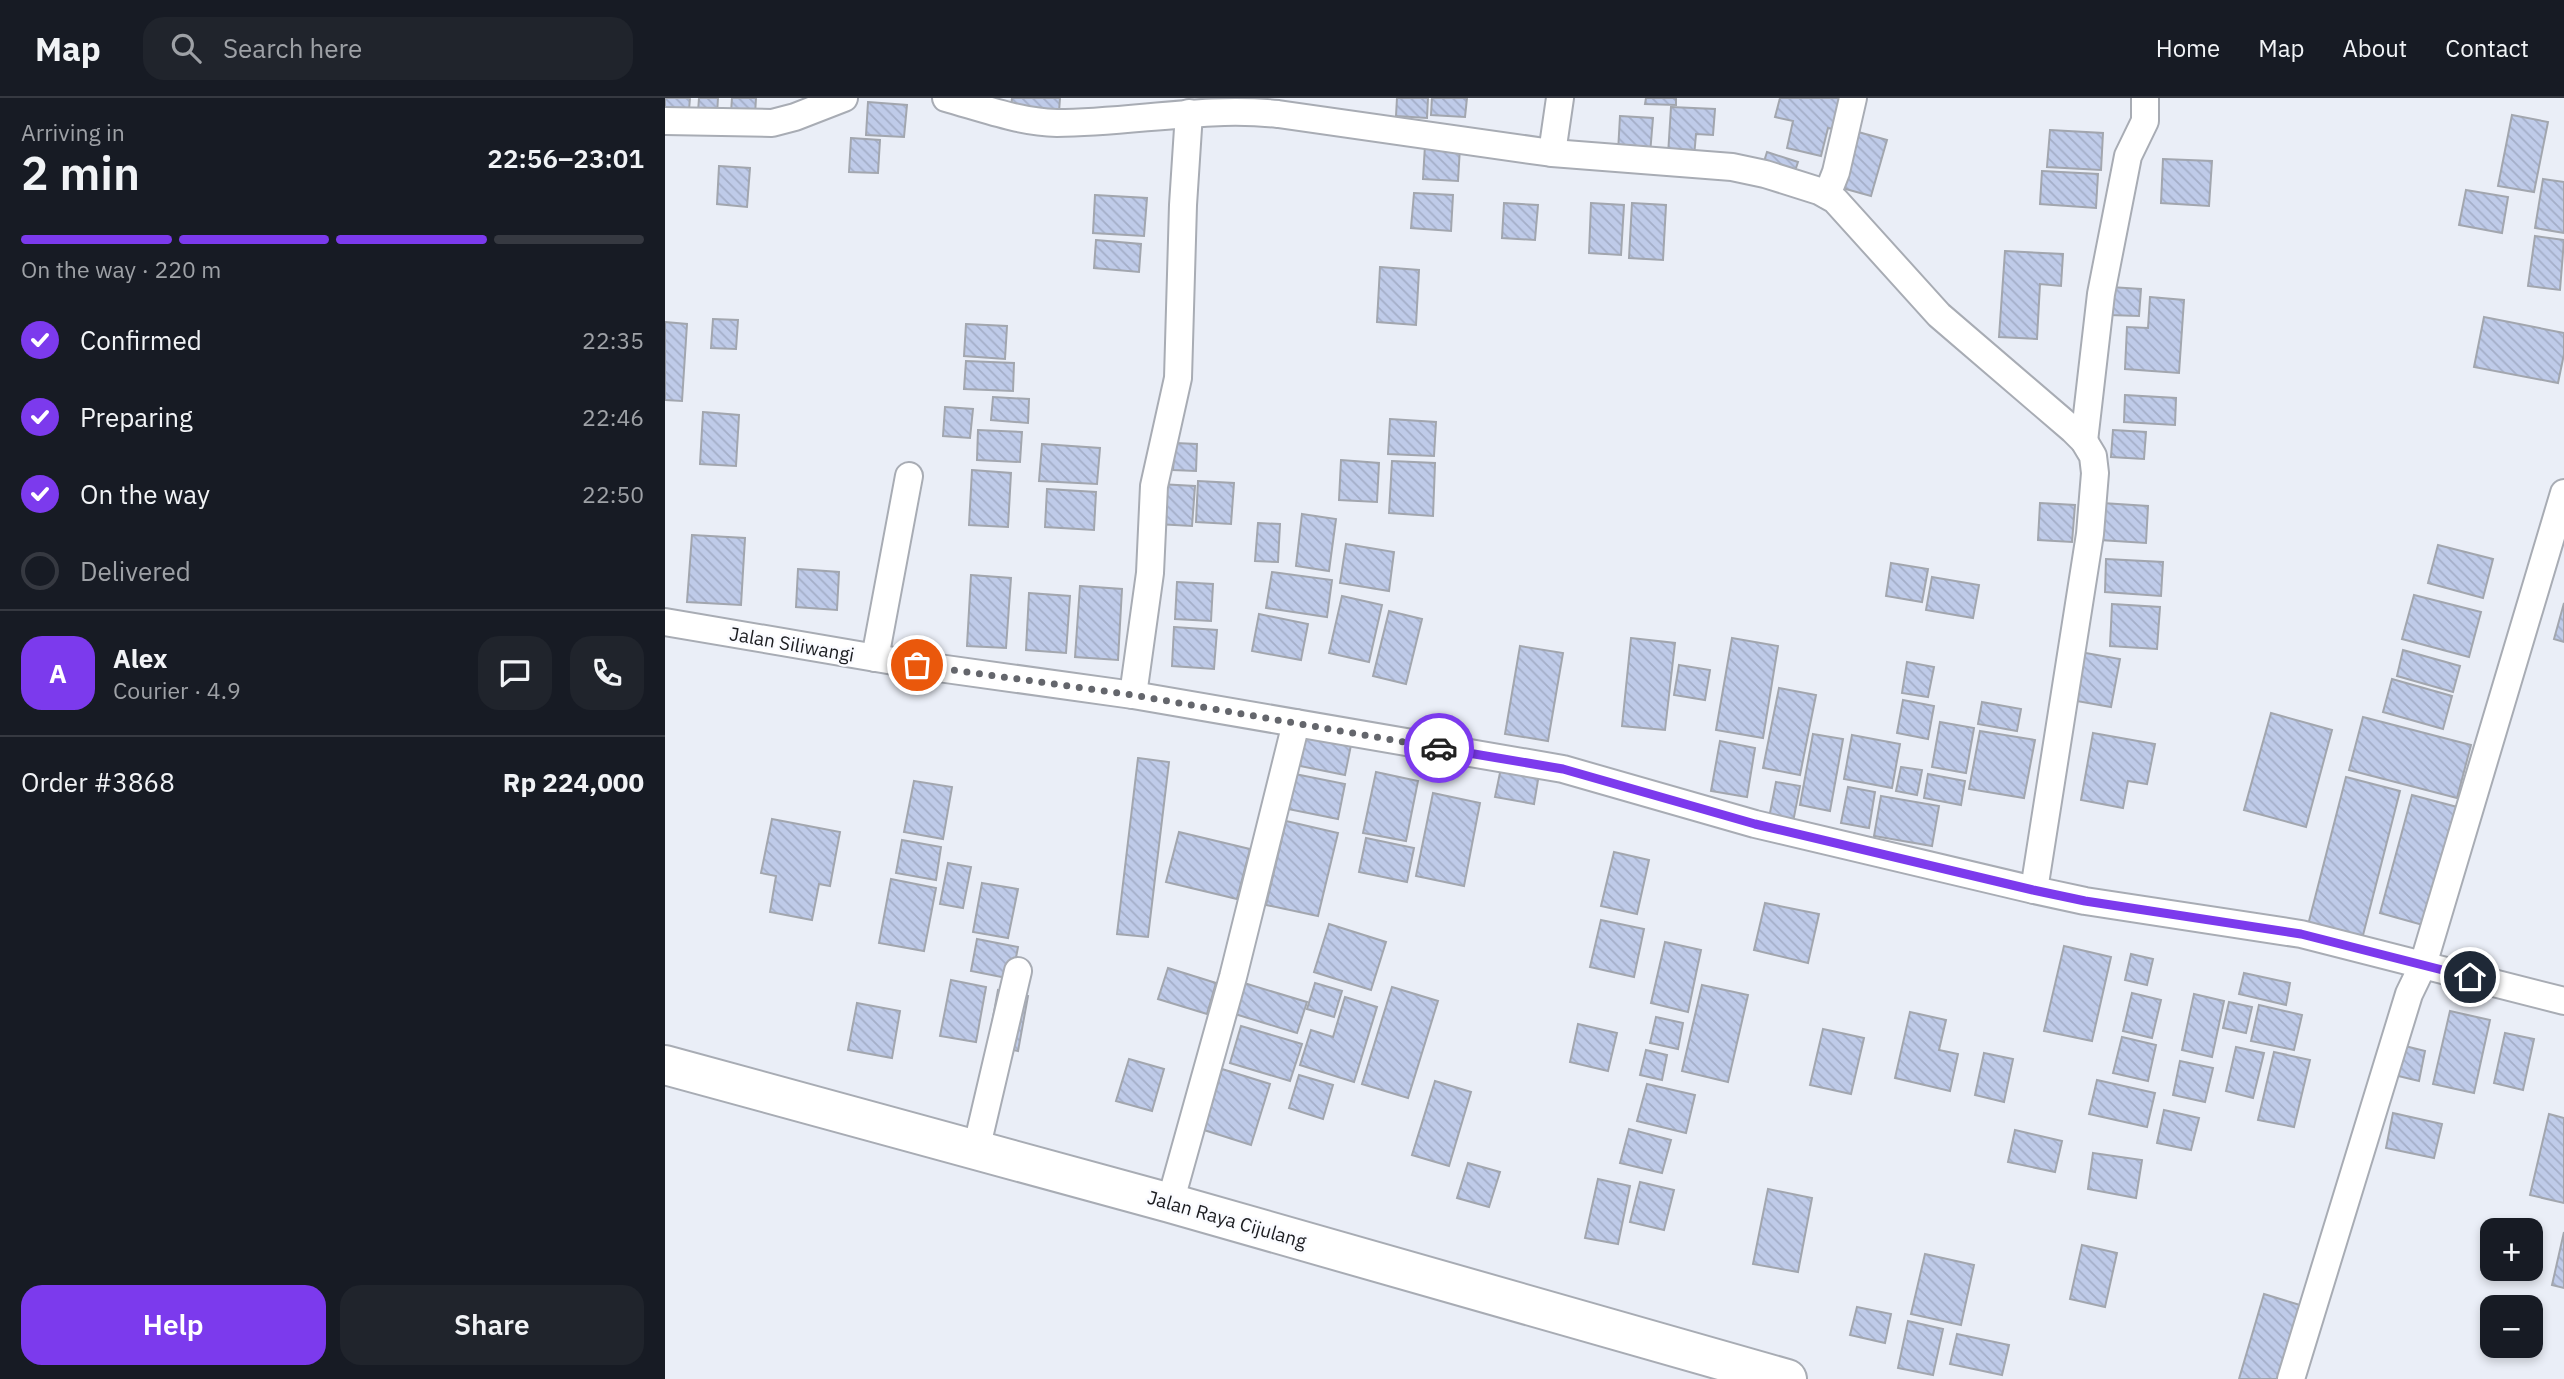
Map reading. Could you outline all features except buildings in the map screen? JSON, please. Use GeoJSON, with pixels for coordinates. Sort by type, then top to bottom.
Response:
{"type":"FeatureCollection","features":[{"type":"Feature","properties":{"kind":"highway","name":"Jalan Raya Cijulang"},"geometry":{"type":"LineString","coordinates":[[665,1065],[1170,1203],[1787,1379]]}},
{"type":"Feature","properties":{"kind":"street"},"geometry":{"type":"LineString","coordinates":[[665,121],[772,123],[844,98]]}},
{"type":"Feature","properties":{"kind":"street"},"geometry":{"type":"LineString","coordinates":[[946,98],[1039,122],[1058,123],[1189,113],[1238,111],[1278,114],[1552,153],[1732,167],[1765,174],[1835,200],[1939,314],[2084,441],[2093,456],[2095,472],[2090,534],[2033,890]]}},
{"type":"Feature","properties":{"kind":"street"},"geometry":{"type":"LineString","coordinates":[[1552,153],[1560,98]]}},
{"type":"Feature","properties":{"kind":"street"},"geometry":{"type":"LineString","coordinates":[[1827,195],[1836,172],[1853,98]]}},
{"type":"Feature","properties":{"kind":"street"},"geometry":{"type":"LineString","coordinates":[[2084,441],[2101,294],[2129,156],[2145,121],[2145,98]]}},
{"type":"Feature","properties":{"kind":"street"},"geometry":{"type":"LineString","coordinates":[[1133,695],[1150,573],[1155,478],[1178,378],[1183,205],[1189,113]]}},
{"type":"Feature","properties":{"kind":"street"},"geometry":{"type":"LineString","coordinates":[[876,658],[909,476]]}},
{"type":"Feature","properties":{"kind":"street"},"geometry":{"type":"LineString","coordinates":[[2291,1379],[2409,994],[2423,965],[2564,493]]}},
{"type":"Feature","properties":{"kind":"street","name":"Jalan Siliwangi"},"geometry":{"type":"LineString","coordinates":[[665,622],[876,658],[1133,695],[1563,769],[1755,824],[2033,890],[2085,901],[2301,934],[2564,1001]]}},
{"type":"Feature","properties":{"kind":"street"},"geometry":{"type":"LineString","coordinates":[[1170,1203],[1233,977],[1296,723]]}},
{"type":"Feature","properties":{"kind":"street"},"geometry":{"type":"LineString","coordinates":[[976,1150],[1018,971]]}},
{"type":"Feature","properties":{"kind":"way so far"},"geometry":{"type":"LineString","coordinates":[[917,665],[1133,695],[1439,748]]}},
{"type":"Feature","properties":{"kind":"route"},"geometry":{"type":"LineString","coordinates":[[1439,748],[1563,769],[1755,824],[2033,890],[2085,901],[2301,934],[2470,977]]}}]}
